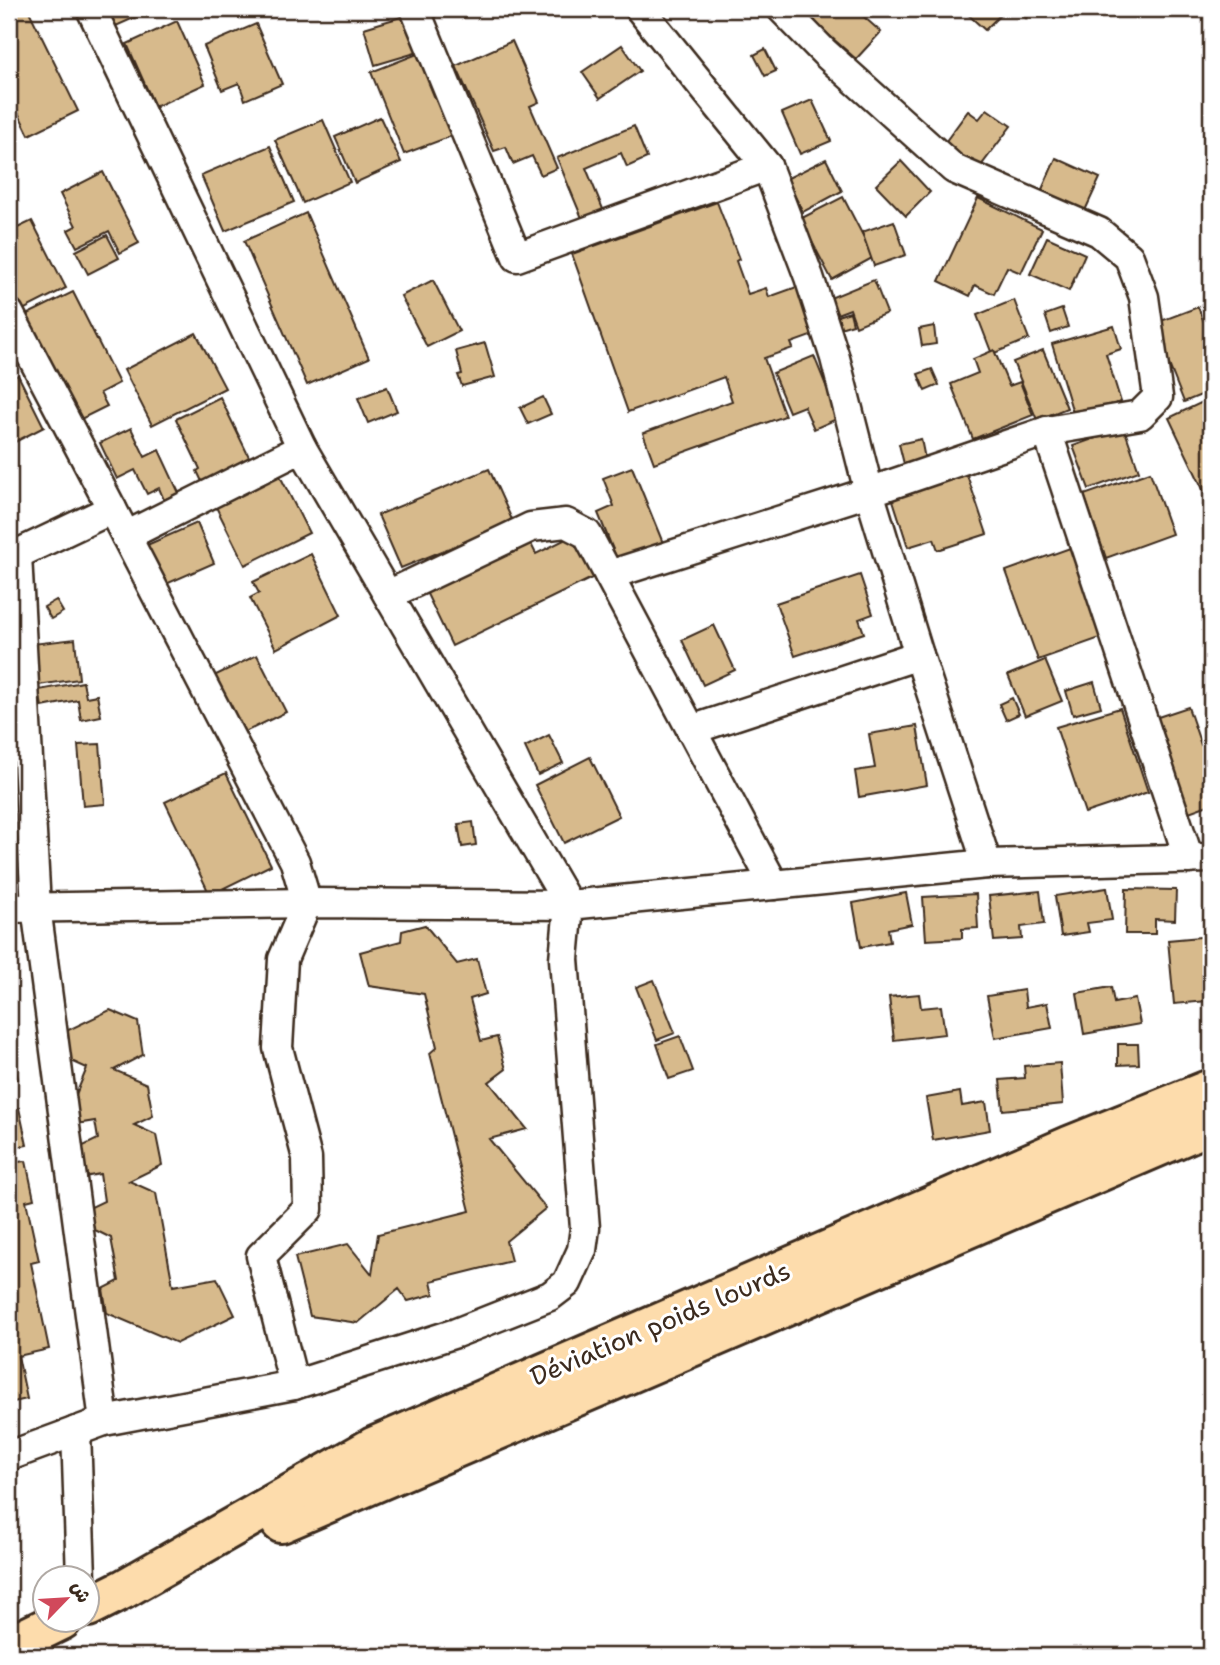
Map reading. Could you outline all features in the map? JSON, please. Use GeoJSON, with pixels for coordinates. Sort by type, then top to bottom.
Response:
{"type":"FeatureCollection","features":[{"type":"Feature","properties":{"kind":"main road","name":"Déviation poids lourds"},"geometry":{"type":"LineString","coordinates":[[102,1600],[373,1447],[1056,1151],[1211,1089]]}},
{"type":"Feature","properties":{"kind":"main road","name":"Déviation poids lourds"},"geometry":{"type":"LineString","coordinates":[[124,1589],[380,1482],[1211,1124]]}},
{"type":"Feature","properties":{"kind":"main road"},"geometry":{"type":"LineString","coordinates":[[9,1646],[33,1634]]}},
{"type":"Feature","properties":{"kind":"street"},"geometry":{"type":"LineString","coordinates":[[9,1456],[104,1421],[294,1385],[456,1333],[550,1296],[567,1283],[582,1250],[585,1228],[564,959],[569,905],[302,448],[91,9]]}},
{"type":"Feature","properties":{"kind":"street"},"geometry":{"type":"LineString","coordinates":[[415,9],[517,257],[767,166]]}},
{"type":"Feature","properties":{"kind":"street"},"geometry":{"type":"LineString","coordinates":[[640,9],[767,166],[809,277],[835,358],[869,492],[986,864]]}},
{"type":"Feature","properties":{"kind":"street"},"geometry":{"type":"LineString","coordinates":[[609,575],[869,492],[1047,431],[1140,415],[1158,397],[1144,297],[1129,257],[1099,232],[954,169],[825,53],[782,9]]}},
{"type":"Feature","properties":{"kind":"street"},"geometry":{"type":"LineString","coordinates":[[9,313],[295,862],[307,903],[283,959],[278,1048],[306,1158],[308,1209],[261,1256],[294,1385]]}},
{"type":"Feature","properties":{"kind":"street"},"geometry":{"type":"LineString","coordinates":[[22,908],[307,903],[569,905],[986,864],[1200,859],[1047,431]]}},
{"type":"Feature","properties":{"kind":"street"},"geometry":{"type":"LineString","coordinates":[[126,536],[302,448]]}},
{"type":"Feature","properties":{"kind":"street"},"geometry":{"type":"LineString","coordinates":[[104,1421],[22,908],[13,556],[112,509]]}},
{"type":"Feature","properties":{"kind":"street"},"geometry":{"type":"LineString","coordinates":[[388,595],[531,527],[566,523],[587,534],[774,885]]}},
{"type":"Feature","properties":{"kind":"street"},"geometry":{"type":"LineString","coordinates":[[691,730],[919,655]]}},
{"type":"Feature","properties":{"kind":"street"},"geometry":{"type":"LineString","coordinates":[[76,1431],[81,1564]]}},
{"type":"Feature","properties":{"kind":"building"},"geometry":{"type":"Polygon","coordinates":[[[9,9],[28,9],[78,111],[29,135],[9,94],[9,9]]]}},
{"type":"Feature","properties":{"kind":"building"},"geometry":{"type":"Polygon","coordinates":[[[108,9],[154,9],[116,26],[108,9]]]}},
{"type":"Feature","properties":{"kind":"building"},"geometry":{"type":"Polygon","coordinates":[[[812,9],[855,9],[881,32],[856,59],[806,15],[812,9]]]}},
{"type":"Feature","properties":{"kind":"building"},"geometry":{"type":"Polygon","coordinates":[[[962,9],[998,9],[1002,13],[985,30],[962,9]]]}},
{"type":"Feature","properties":{"kind":"building"},"geometry":{"type":"Polygon","coordinates":[[[1015,9],[1034,9],[1026,18],[1015,9]]]}},
{"type":"Feature","properties":{"kind":"building"},"geometry":{"type":"Polygon","coordinates":[[[411,14],[422,51],[375,65],[364,28],[411,14]]]}},
{"type":"Feature","properties":{"kind":"building"},"geometry":{"type":"Polygon","coordinates":[[[177,21],[205,84],[155,107],[127,44],[177,21]]]}},
{"type":"Feature","properties":{"kind":"building"},"geometry":{"type":"Polygon","coordinates":[[[256,24],[282,84],[245,100],[239,83],[222,90],[204,46],[256,24]]]}},
{"type":"Feature","properties":{"kind":"building"},"geometry":{"type":"Polygon","coordinates":[[[512,41],[539,102],[530,106],[557,168],[541,175],[532,156],[513,164],[506,147],[494,151],[456,66],[512,41]]]}},
{"type":"Feature","properties":{"kind":"building"},"geometry":{"type":"Polygon","coordinates":[[[622,45],[640,71],[600,98],[582,72],[622,45]]]}},
{"type":"Feature","properties":{"kind":"building"},"geometry":{"type":"Polygon","coordinates":[[[765,49],[776,71],[765,76],[754,55],[765,49]]]}},
{"type":"Feature","properties":{"kind":"building"},"geometry":{"type":"Polygon","coordinates":[[[425,51],[457,134],[404,154],[371,72],[425,51]]]}},
{"type":"Feature","properties":{"kind":"building"},"geometry":{"type":"Polygon","coordinates":[[[812,100],[831,141],[800,154],[782,113],[812,100]]]}},
{"type":"Feature","properties":{"kind":"building"},"geometry":{"type":"Polygon","coordinates":[[[987,109],[1011,126],[977,171],[943,145],[968,111],[979,119],[987,109]]]}},
{"type":"Feature","properties":{"kind":"building"},"geometry":{"type":"Polygon","coordinates":[[[380,117],[401,162],[355,183],[335,137],[380,117]]]}},
{"type":"Feature","properties":{"kind":"building"},"geometry":{"type":"Polygon","coordinates":[[[323,120],[350,182],[303,203],[275,140],[323,120]]]}},
{"type":"Feature","properties":{"kind":"building"},"geometry":{"type":"Polygon","coordinates":[[[634,126],[647,158],[627,167],[621,153],[586,168],[605,214],[584,223],[557,158],[634,126]]]}},
{"type":"Feature","properties":{"kind":"building"},"geometry":{"type":"Polygon","coordinates":[[[270,146],[294,202],[225,231],[201,175],[270,146]]]}},
{"type":"Feature","properties":{"kind":"building"},"geometry":{"type":"Polygon","coordinates":[[[1056,158],[1100,178],[1083,215],[1039,196],[1056,158]]]}},
{"type":"Feature","properties":{"kind":"building"},"geometry":{"type":"Polygon","coordinates":[[[826,159],[842,191],[803,212],[786,179],[826,159]]]}},
{"type":"Feature","properties":{"kind":"building"},"geometry":{"type":"Polygon","coordinates":[[[901,161],[930,192],[906,216],[876,185],[901,161]]]}},
{"type":"Feature","properties":{"kind":"building"},"geometry":{"type":"Polygon","coordinates":[[[103,172],[139,243],[120,253],[109,231],[77,247],[68,230],[76,226],[60,194],[103,172]]]}},
{"type":"Feature","properties":{"kind":"building"},"geometry":{"type":"Polygon","coordinates":[[[843,197],[874,257],[832,280],[800,219],[843,197]]]}},
{"type":"Feature","properties":{"kind":"building"},"geometry":{"type":"Polygon","coordinates":[[[978,198],[1042,229],[1021,273],[1007,267],[994,294],[975,285],[970,296],[939,281],[978,198]]]}},
{"type":"Feature","properties":{"kind":"building"},"geometry":{"type":"Polygon","coordinates":[[[717,202],[739,259],[736,261],[748,294],[766,288],[769,297],[805,284],[822,332],[791,343],[793,348],[764,358],[785,416],[654,463],[643,433],[732,401],[724,377],[628,412],[572,254],[717,202]]]}},
{"type":"Feature","properties":{"kind":"building"},"geometry":{"type":"Polygon","coordinates":[[[306,213],[369,358],[307,385],[244,241],[306,213]]]}},
{"type":"Feature","properties":{"kind":"building"},"geometry":{"type":"Polygon","coordinates":[[[32,221],[66,288],[21,311],[9,285],[9,232],[32,221]]]}},
{"type":"Feature","properties":{"kind":"building"},"geometry":{"type":"Polygon","coordinates":[[[894,221],[906,255],[874,266],[862,232],[894,221]]]}},
{"type":"Feature","properties":{"kind":"building"},"geometry":{"type":"Polygon","coordinates":[[[107,235],[119,258],[88,274],[76,251],[107,235]]]}},
{"type":"Feature","properties":{"kind":"building"},"geometry":{"type":"Polygon","coordinates":[[[1047,237],[1085,254],[1069,291],[1030,274],[1047,237]]]}},
{"type":"Feature","properties":{"kind":"building"},"geometry":{"type":"Polygon","coordinates":[[[433,280],[459,331],[427,347],[401,296],[433,280]]]}},
{"type":"Feature","properties":{"kind":"building"},"geometry":{"type":"Polygon","coordinates":[[[874,280],[887,313],[856,326],[850,309],[837,314],[830,298],[874,280]]]}},
{"type":"Feature","properties":{"kind":"building"},"geometry":{"type":"Polygon","coordinates":[[[73,292],[119,383],[100,393],[107,406],[77,421],[24,316],[73,292]]]}},
{"type":"Feature","properties":{"kind":"building"},"geometry":{"type":"Polygon","coordinates":[[[1014,300],[1029,339],[992,354],[977,315],[1014,300]]]}},
{"type":"Feature","properties":{"kind":"building"},"geometry":{"type":"Polygon","coordinates":[[[1198,307],[1211,340],[1211,391],[1184,402],[1153,324],[1198,307]]]}},
{"type":"Feature","properties":{"kind":"building"},"geometry":{"type":"Polygon","coordinates":[[[1062,309],[1068,327],[1051,333],[1045,315],[1062,309]]]}},
{"type":"Feature","properties":{"kind":"building"},"geometry":{"type":"Polygon","coordinates":[[[850,312],[853,324],[840,328],[837,316],[850,312]]]}},
{"type":"Feature","properties":{"kind":"building"},"geometry":{"type":"Polygon","coordinates":[[[934,326],[936,344],[922,346],[919,329],[934,326]]]}},
{"type":"Feature","properties":{"kind":"building"},"geometry":{"type":"Polygon","coordinates":[[[1114,326],[1121,349],[1106,354],[1121,402],[1074,416],[1052,344],[1114,326]]]}},
{"type":"Feature","properties":{"kind":"building"},"geometry":{"type":"Polygon","coordinates":[[[196,333],[225,388],[152,425],[124,370],[196,333]]]}},
{"type":"Feature","properties":{"kind":"building"},"geometry":{"type":"Polygon","coordinates":[[[485,343],[495,377],[462,386],[456,351],[485,343]]]}},
{"type":"Feature","properties":{"kind":"building"},"geometry":{"type":"Polygon","coordinates":[[[994,350],[1009,386],[1020,382],[1033,415],[973,439],[951,384],[978,373],[973,359],[994,350]]]}},
{"type":"Feature","properties":{"kind":"building"},"geometry":{"type":"Polygon","coordinates":[[[1043,350],[1067,408],[1037,420],[1013,362],[1043,350]]]}},
{"type":"Feature","properties":{"kind":"building"},"geometry":{"type":"Polygon","coordinates":[[[814,356],[839,418],[814,429],[804,406],[789,412],[773,373],[814,356]]]}},
{"type":"Feature","properties":{"kind":"building"},"geometry":{"type":"Polygon","coordinates":[[[932,369],[939,385],[925,391],[918,374],[932,369]]]}},
{"type":"Feature","properties":{"kind":"building"},"geometry":{"type":"Polygon","coordinates":[[[18,375],[44,427],[9,445],[9,380],[18,375]]]}},
{"type":"Feature","properties":{"kind":"building"},"geometry":{"type":"Polygon","coordinates":[[[387,387],[397,411],[368,423],[358,398],[387,387]]]}},
{"type":"Feature","properties":{"kind":"building"},"geometry":{"type":"Polygon","coordinates":[[[220,397],[253,465],[205,488],[197,471],[200,469],[176,419],[220,397]]]}},
{"type":"Feature","properties":{"kind":"building"},"geometry":{"type":"Polygon","coordinates":[[[543,397],[551,414],[528,424],[520,408],[543,397]]]}},
{"type":"Feature","properties":{"kind":"building"},"geometry":{"type":"Polygon","coordinates":[[[1211,398],[1211,506],[1169,418],[1211,398]]]}},
{"type":"Feature","properties":{"kind":"building"},"geometry":{"type":"Polygon","coordinates":[[[131,428],[145,457],[159,450],[179,493],[164,500],[159,488],[147,494],[135,470],[117,479],[100,443],[131,428]]]}},
{"type":"Feature","properties":{"kind":"building"},"geometry":{"type":"Polygon","coordinates":[[[1124,428],[1139,471],[1089,489],[1073,446],[1124,428]]]}},
{"type":"Feature","properties":{"kind":"building"},"geometry":{"type":"Polygon","coordinates":[[[921,439],[925,459],[904,464],[899,444],[921,439]]]}},
{"type":"Feature","properties":{"kind":"building"},"geometry":{"type":"Polygon","coordinates":[[[632,467],[663,543],[618,562],[598,513],[614,506],[603,478],[632,467]]]}},
{"type":"Feature","properties":{"kind":"building"},"geometry":{"type":"Polygon","coordinates":[[[489,469],[513,522],[401,568],[378,515],[489,469]]]}},
{"type":"Feature","properties":{"kind":"building"},"geometry":{"type":"Polygon","coordinates":[[[278,472],[309,533],[245,565],[215,505],[278,472]]]}},
{"type":"Feature","properties":{"kind":"building"},"geometry":{"type":"Polygon","coordinates":[[[966,472],[987,534],[938,550],[934,539],[908,547],[892,497],[966,472]]]}},
{"type":"Feature","properties":{"kind":"building"},"geometry":{"type":"Polygon","coordinates":[[[1150,472],[1172,534],[1106,558],[1084,495],[1150,472]]]}},
{"type":"Feature","properties":{"kind":"building"},"geometry":{"type":"Polygon","coordinates":[[[197,523],[214,563],[164,585],[147,545],[197,523]]]}},
{"type":"Feature","properties":{"kind":"building"},"geometry":{"type":"Polygon","coordinates":[[[574,535],[594,577],[452,646],[426,592],[530,542],[536,554],[574,535]]]}},
{"type":"Feature","properties":{"kind":"building"},"geometry":{"type":"Polygon","coordinates":[[[1070,548],[1103,637],[1038,660],[1006,571],[1070,548]]]}},
{"type":"Feature","properties":{"kind":"building"},"geometry":{"type":"Polygon","coordinates":[[[311,554],[341,615],[276,649],[250,598],[259,593],[253,582],[311,554]]]}},
{"type":"Feature","properties":{"kind":"building"},"geometry":{"type":"Polygon","coordinates":[[[860,575],[873,614],[859,619],[864,633],[795,656],[776,603],[860,575]]]}},
{"type":"Feature","properties":{"kind":"building"},"geometry":{"type":"Polygon","coordinates":[[[56,600],[63,612],[51,619],[44,607],[56,600]]]}},
{"type":"Feature","properties":{"kind":"building"},"geometry":{"type":"Polygon","coordinates":[[[714,625],[735,670],[703,685],[682,640],[714,625]]]}},
{"type":"Feature","properties":{"kind":"building"},"geometry":{"type":"Polygon","coordinates":[[[75,639],[79,679],[38,685],[32,644],[75,639]]]}},
{"type":"Feature","properties":{"kind":"building"},"geometry":{"type":"Polygon","coordinates":[[[257,655],[286,712],[243,733],[214,676],[257,655]]]}},
{"type":"Feature","properties":{"kind":"building"},"geometry":{"type":"Polygon","coordinates":[[[1045,660],[1062,701],[1025,716],[1008,675],[1045,660]]]}},
{"type":"Feature","properties":{"kind":"building"},"geometry":{"type":"Polygon","coordinates":[[[83,682],[86,697],[97,695],[101,716],[81,720],[78,700],[42,707],[39,690],[83,682]]]}},
{"type":"Feature","properties":{"kind":"building"},"geometry":{"type":"Polygon","coordinates":[[[1094,682],[1101,707],[1073,715],[1066,691],[1094,682]]]}},
{"type":"Feature","properties":{"kind":"building"},"geometry":{"type":"Polygon","coordinates":[[[1012,698],[1019,714],[1006,720],[999,704],[1012,698]]]}},
{"type":"Feature","properties":{"kind":"building"},"geometry":{"type":"Polygon","coordinates":[[[1188,707],[1201,745],[1211,741],[1211,804],[1178,816],[1149,720],[1188,707]]]}},
{"type":"Feature","properties":{"kind":"building"},"geometry":{"type":"Polygon","coordinates":[[[1120,708],[1148,792],[1085,813],[1056,727],[1120,708]]]}},
{"type":"Feature","properties":{"kind":"building"},"geometry":{"type":"Polygon","coordinates":[[[917,726],[927,785],[859,797],[855,771],[875,768],[869,734],[917,726]]]}},
{"type":"Feature","properties":{"kind":"building"},"geometry":{"type":"Polygon","coordinates":[[[549,735],[563,763],[538,775],[525,747],[549,735]]]}},
{"type":"Feature","properties":{"kind":"building"},"geometry":{"type":"Polygon","coordinates":[[[100,744],[105,804],[83,806],[78,745],[100,744]]]}},
{"type":"Feature","properties":{"kind":"building"},"geometry":{"type":"Polygon","coordinates":[[[590,757],[619,816],[564,843],[535,785],[590,757]]]}},
{"type":"Feature","properties":{"kind":"building"},"geometry":{"type":"Polygon","coordinates":[[[226,773],[271,865],[210,895],[165,802],[226,773]]]}},
{"type":"Feature","properties":{"kind":"building"},"geometry":{"type":"Polygon","coordinates":[[[473,822],[476,845],[462,847],[458,824],[473,822]]]}},
{"type":"Feature","properties":{"kind":"building"},"geometry":{"type":"Polygon","coordinates":[[[1107,888],[1112,920],[1087,923],[1089,932],[1061,936],[1055,896],[1107,888]]]}},
{"type":"Feature","properties":{"kind":"building"},"geometry":{"type":"Polygon","coordinates":[[[1126,889],[1176,890],[1175,920],[1155,919],[1155,934],[1125,934],[1126,889]]]}},
{"type":"Feature","properties":{"kind":"building"},"geometry":{"type":"Polygon","coordinates":[[[1040,891],[1044,924],[1021,927],[1022,939],[994,941],[989,896],[1040,891]]]}},
{"type":"Feature","properties":{"kind":"building"},"geometry":{"type":"Polygon","coordinates":[[[906,893],[912,924],[888,929],[890,942],[861,947],[853,903],[906,893]]]}},
{"type":"Feature","properties":{"kind":"building"},"geometry":{"type":"Polygon","coordinates":[[[976,894],[978,928],[962,929],[962,938],[926,940],[923,897],[976,894]]]}},
{"type":"Feature","properties":{"kind":"building"},"geometry":{"type":"Polygon","coordinates":[[[425,925],[457,964],[477,959],[486,994],[470,999],[481,1041],[497,1037],[506,1069],[489,1082],[527,1129],[489,1139],[546,1208],[506,1241],[511,1261],[431,1281],[434,1294],[408,1301],[399,1289],[358,1323],[310,1316],[295,1257],[348,1244],[372,1274],[378,1234],[470,1211],[430,1053],[437,1047],[424,994],[369,986],[360,952],[401,941],[402,931],[425,925]]]}},
{"type":"Feature","properties":{"kind":"building"},"geometry":{"type":"Polygon","coordinates":[[[1211,936],[1211,974],[1204,975],[1207,1001],[1174,1004],[1168,940],[1211,936]]]}},
{"type":"Feature","properties":{"kind":"building"},"geometry":{"type":"Polygon","coordinates":[[[654,980],[675,1033],[657,1040],[636,987],[654,980]]]}},
{"type":"Feature","properties":{"kind":"building"},"geometry":{"type":"Polygon","coordinates":[[[1111,987],[1114,1003],[1135,999],[1140,1024],[1084,1034],[1077,993],[1111,987]]]}},
{"type":"Feature","properties":{"kind":"building"},"geometry":{"type":"Polygon","coordinates":[[[1024,990],[1026,1007],[1047,1003],[1052,1028],[995,1038],[987,996],[1024,990]]]}},
{"type":"Feature","properties":{"kind":"building"},"geometry":{"type":"Polygon","coordinates":[[[919,994],[921,1008],[941,1006],[945,1034],[894,1040],[889,997],[919,994]]]}},
{"type":"Feature","properties":{"kind":"building"},"geometry":{"type":"Polygon","coordinates":[[[110,1010],[138,1022],[143,1055],[114,1070],[147,1084],[153,1116],[134,1125],[156,1135],[162,1165],[129,1181],[156,1193],[173,1286],[217,1278],[235,1315],[177,1343],[107,1313],[103,1289],[119,1281],[111,1238],[93,1229],[89,1208],[104,1201],[100,1174],[84,1177],[79,1148],[98,1139],[95,1121],[76,1124],[72,1104],[87,1068],[67,1059],[62,1033],[110,1010]]]}},
{"type":"Feature","properties":{"kind":"building"},"geometry":{"type":"Polygon","coordinates":[[[680,1036],[693,1071],[669,1079],[657,1044],[680,1036]]]}},
{"type":"Feature","properties":{"kind":"building"},"geometry":{"type":"Polygon","coordinates":[[[1118,1044],[1138,1044],[1139,1064],[1118,1065],[1118,1044]]]}},
{"type":"Feature","properties":{"kind":"building"},"geometry":{"type":"Polygon","coordinates":[[[9,1046],[18,1079],[9,1081],[9,1046]]]}},
{"type":"Feature","properties":{"kind":"building"},"geometry":{"type":"Polygon","coordinates":[[[1060,1063],[1063,1104],[1003,1110],[1000,1080],[1025,1078],[1024,1066],[1060,1063]]]}},
{"type":"Feature","properties":{"kind":"building"},"geometry":{"type":"Polygon","coordinates":[[[960,1092],[962,1106],[986,1102],[990,1130],[933,1140],[926,1098],[960,1092]]]}},
{"type":"Feature","properties":{"kind":"building"},"geometry":{"type":"Polygon","coordinates":[[[19,1108],[27,1145],[9,1149],[9,1111],[19,1108]]]}},
{"type":"Feature","properties":{"kind":"building"},"geometry":{"type":"Polygon","coordinates":[[[26,1161],[34,1199],[26,1201],[39,1261],[31,1263],[49,1349],[18,1356],[27,1399],[9,1403],[9,1163],[26,1161]]]}}]}
